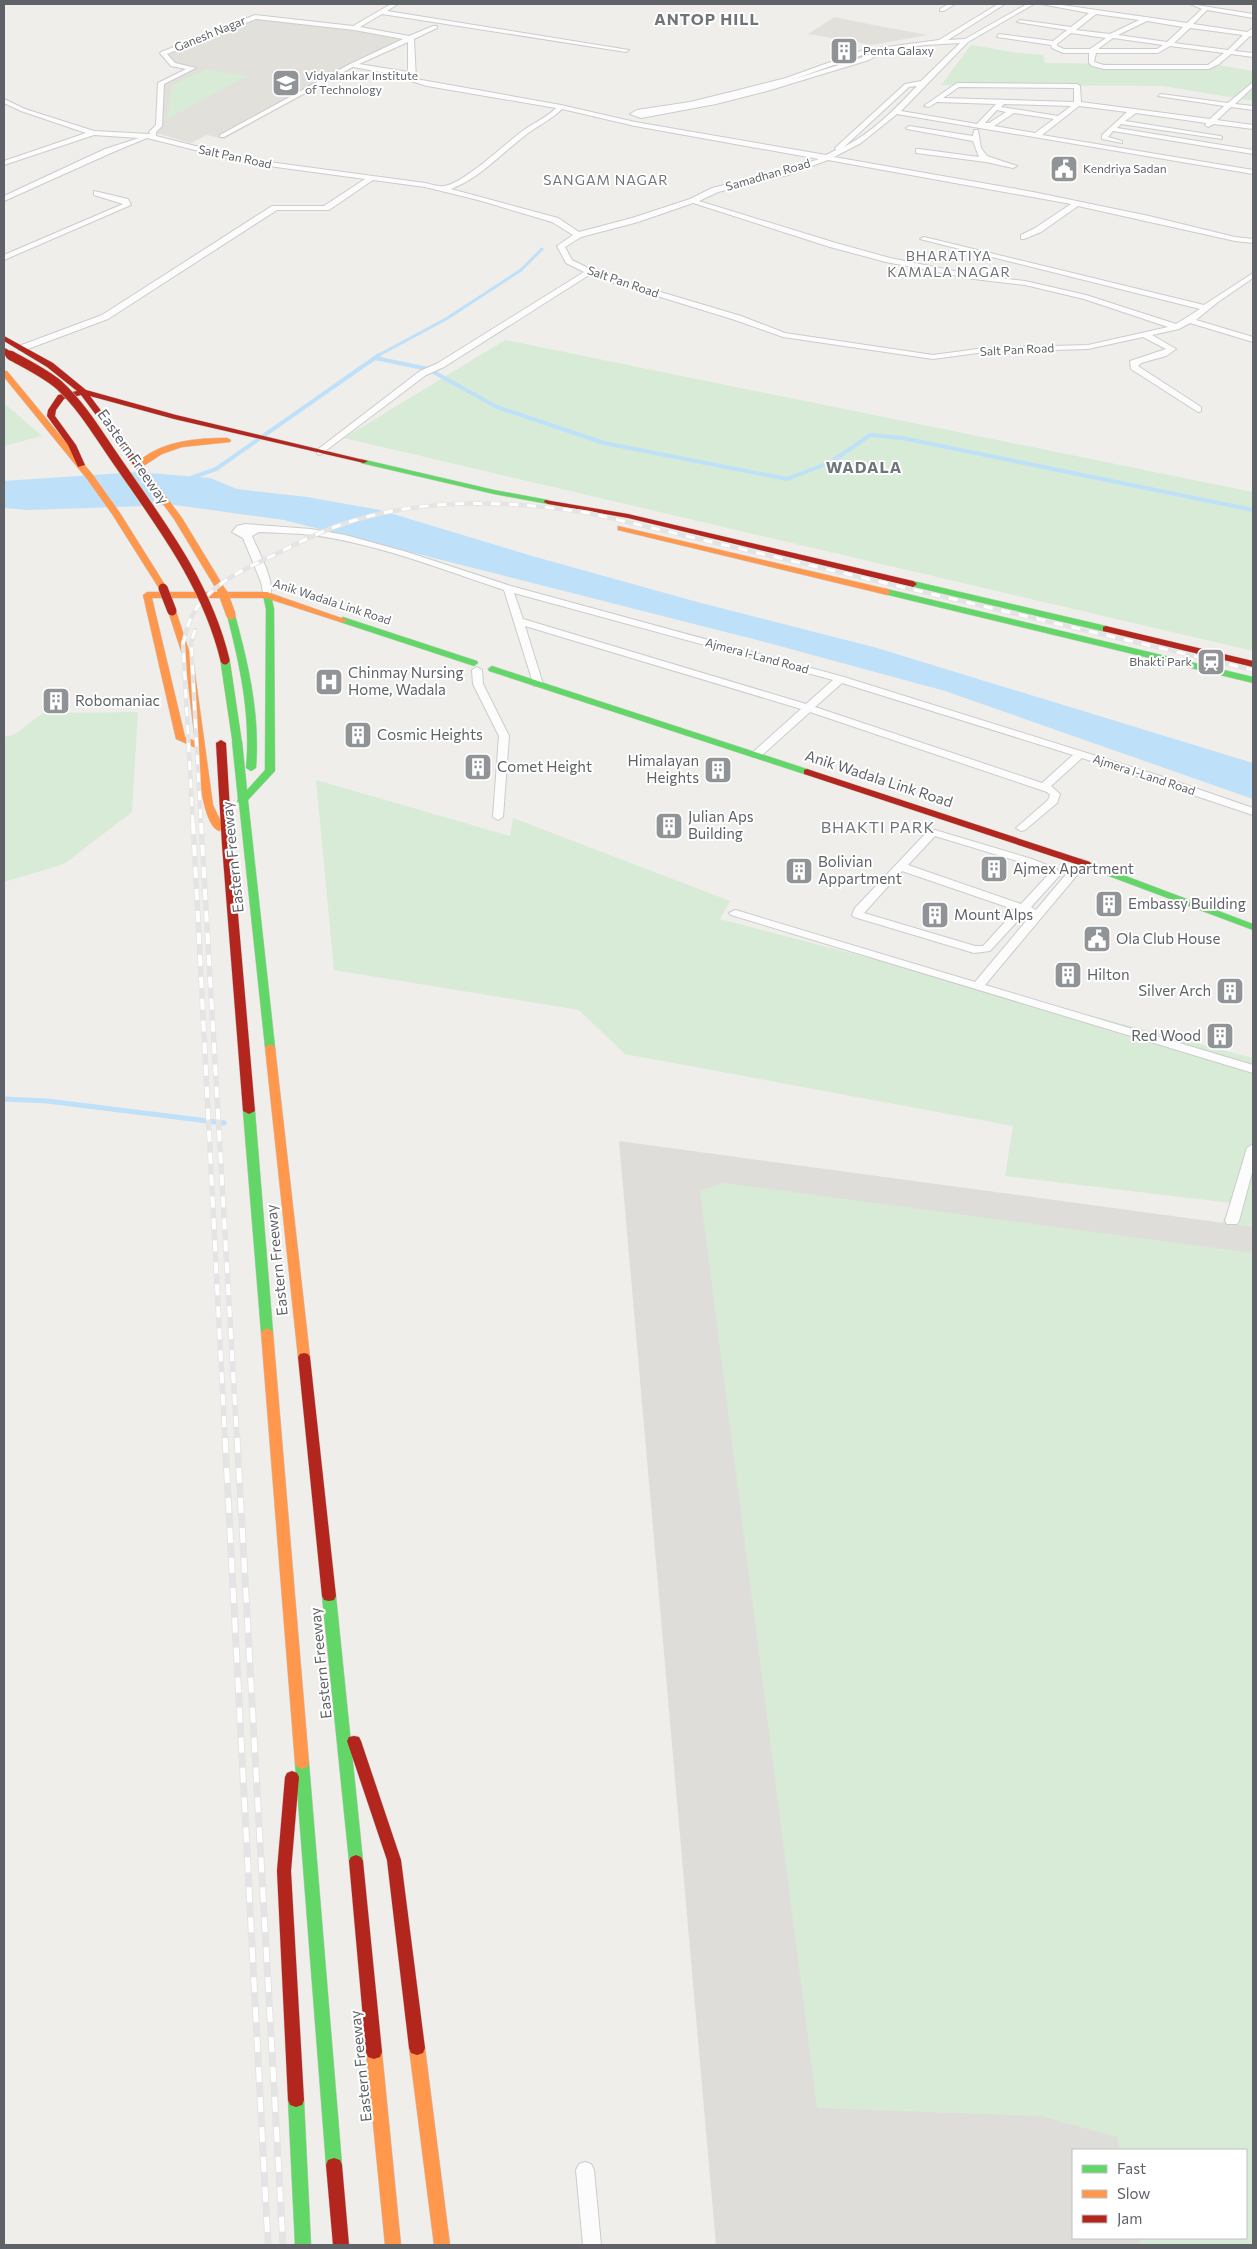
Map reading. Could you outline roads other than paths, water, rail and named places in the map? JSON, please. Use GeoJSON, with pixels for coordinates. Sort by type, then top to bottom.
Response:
{"type":"FeatureCollection","features":[{"type":"Feature","properties":{"kind":"main road"},"geometry":{"type":"LineString","coordinates":[[4,338],[50,365],[83,392],[172,511],[223,593],[244,664],[254,747],[252,766],[242,797]]}},
{"type":"Feature","properties":{"kind":"main road","name":"Eastern Freeway"},"geometry":{"type":"LineString","coordinates":[[4,351],[58,384],[79,406],[188,563],[209,604],[220,634],[226,663],[237,742],[341,1704],[393,2245]]}},
{"type":"Feature","properties":{"kind":"main road"},"geometry":{"type":"LineString","coordinates":[[4,358],[61,396],[241,444],[266,439],[494,492],[628,516],[1253,664]]}},
{"type":"Feature","properties":{"kind":"main road"},"geometry":{"type":"LineString","coordinates":[[4,364],[18,373]]}},
{"type":"Feature","properties":{"kind":"main road"},"geometry":{"type":"LineString","coordinates":[[4,374],[45,419],[81,465],[115,512],[163,588],[190,666],[208,805],[227,845]]}},
{"type":"Feature","properties":{"kind":"main road"},"geometry":{"type":"LineString","coordinates":[[35,382],[65,408]]}},
{"type":"Feature","properties":{"kind":"main road"},"geometry":{"type":"LineString","coordinates":[[81,465],[72,445],[52,416],[52,410],[61,396],[83,392],[402,482],[482,501],[558,516]]}},
{"type":"Feature","properties":{"kind":"main road"},"geometry":{"type":"LineString","coordinates":[[140,467],[154,453],[173,445],[201,440],[227,440]]}},
{"type":"Feature","properties":{"kind":"main road"},"geometry":{"type":"LineString","coordinates":[[402,482],[413,474]]}},
{"type":"Feature","properties":{"kind":"main road"},"geometry":{"type":"LineString","coordinates":[[482,501],[494,492]]}},
{"type":"Feature","properties":{"kind":"main road"},"geometry":{"type":"LineString","coordinates":[[605,525],[1253,680]]}},
{"type":"Feature","properties":{"kind":"main road"},"geometry":{"type":"LineString","coordinates":[[156,539],[173,564],[196,613]]}},
{"type":"Feature","properties":{"kind":"main road","name":"Anik Wadala Link Road"},"geometry":{"type":"LineString","coordinates":[[201,747],[181,739],[147,595],[267,595],[475,667],[483,661],[489,662],[494,666],[492,669],[1041,848],[1253,927]]}},
{"type":"Feature","properties":{"kind":"main road"},"geometry":{"type":"LineString","coordinates":[[242,797],[270,772],[270,609],[267,595]]}},
{"type":"Feature","properties":{"kind":"main road","name":"Eastern Freeway"},"geometry":{"type":"LineString","coordinates":[[220,739],[227,845],[341,2245]]}},
{"type":"Feature","properties":{"kind":"main road"},"geometry":{"type":"LineString","coordinates":[[341,1704],[394,1860],[442,2245]]}},
{"type":"Feature","properties":{"kind":"main road"},"geometry":{"type":"LineString","coordinates":[[298,1708],[284,1871],[303,2245]]}},
{"type":"Feature","properties":{"kind":"street"},"geometry":{"type":"LineString","coordinates":[[354,28],[395,4]]}},
{"type":"Feature","properties":{"kind":"street"},"geometry":{"type":"LineString","coordinates":[[942,10],[952,4]]}},
{"type":"Feature","properties":{"kind":"street"},"geometry":{"type":"LineString","coordinates":[[942,41],[1002,4]]}},
{"type":"Feature","properties":{"kind":"street","name":"Samadhan Road"},"geometry":{"type":"LineString","coordinates":[[578,234],[635,220],[693,201],[714,190],[785,173],[840,152],[859,142],[895,112],[966,41],[1031,4]]}},
{"type":"Feature","properties":{"kind":"street"},"geometry":{"type":"LineString","coordinates":[[1044,4],[1065,5],[1146,19],[1252,33]]}},
{"type":"Feature","properties":{"kind":"street"},"geometry":{"type":"LineString","coordinates":[[1193,4],[1253,16]]}},
{"type":"Feature","properties":{"kind":"street"},"geometry":{"type":"LineString","coordinates":[[1054,43],[1054,47],[1063,51],[1158,51],[1170,44],[1206,8]]}},
{"type":"Feature","properties":{"kind":"street"},"geometry":{"type":"LineString","coordinates":[[999,36],[1054,43],[1096,11]]}},
{"type":"Feature","properties":{"kind":"street"},"geometry":{"type":"LineString","coordinates":[[381,12],[626,50]]}},
{"type":"Feature","properties":{"kind":"street","name":"Ganesh Nagar"},"geometry":{"type":"LineString","coordinates":[[151,135],[159,126],[161,83],[193,68],[173,65],[163,53],[254,16],[354,28]]}},
{"type":"Feature","properties":{"kind":"street"},"geometry":{"type":"LineString","coordinates":[[1146,19],[1112,36],[1093,50],[1091,62],[1099,66],[1201,68],[1213,66],[1252,33]]}},
{"type":"Feature","properties":{"kind":"street"},"geometry":{"type":"LineString","coordinates":[[1020,22],[1253,55]]}},
{"type":"Feature","properties":{"kind":"street"},"geometry":{"type":"LineString","coordinates":[[222,136],[352,65],[435,27]]}},
{"type":"Feature","properties":{"kind":"street"},"geometry":{"type":"LineString","coordinates":[[354,28],[411,39]]}},
{"type":"Feature","properties":{"kind":"street"},"geometry":{"type":"LineString","coordinates":[[411,39],[411,75],[413,80],[427,84],[561,107],[635,124],[1077,203],[1236,239],[1253,241]]}},
{"type":"Feature","properties":{"kind":"street"},"geometry":{"type":"LineString","coordinates":[[881,51],[802,80],[704,106],[641,116],[633,114],[690,104],[758,87],[864,52],[942,41],[966,41]]}},
{"type":"Feature","properties":{"kind":"street"},"geometry":{"type":"LineString","coordinates":[[1121,61],[1217,63]]}},
{"type":"Feature","properties":{"kind":"street"},"geometry":{"type":"LineString","coordinates":[[352,65],[411,75]]}},
{"type":"Feature","properties":{"kind":"street"},"geometry":{"type":"LineString","coordinates":[[840,152],[839,148],[847,139],[907,85],[923,83]]}},
{"type":"Feature","properties":{"kind":"street"},"geometry":{"type":"LineString","coordinates":[[1171,158],[1253,84]]}},
{"type":"Feature","properties":{"kind":"street"},"geometry":{"type":"LineString","coordinates":[[927,106],[957,86],[1077,86],[1078,104]]}},
{"type":"Feature","properties":{"kind":"street"},"geometry":{"type":"LineString","coordinates":[[758,87],[766,90]]}},
{"type":"Feature","properties":{"kind":"street"},"geometry":{"type":"LineString","coordinates":[[1161,96],[1253,108]]}},
{"type":"Feature","properties":{"kind":"street"},"geometry":{"type":"LineString","coordinates":[[938,100],[1078,104],[1253,128]]}},
{"type":"Feature","properties":{"kind":"street","name":"Salt Pan Road"},"geometry":{"type":"LineString","coordinates":[[4,101],[23,110],[94,133],[151,135],[247,162],[425,185],[480,198],[555,220],[578,234],[561,246],[569,261],[589,272],[738,318],[783,335],[903,354],[933,357],[985,350],[1088,347],[1176,327],[1253,275]]}},
{"type":"Feature","properties":{"kind":"street"},"geometry":{"type":"LineString","coordinates":[[952,101],[1059,118]]}},
{"type":"Feature","properties":{"kind":"street"},"geometry":{"type":"LineString","coordinates":[[1003,102],[979,124],[991,125],[1012,110]]}},
{"type":"Feature","properties":{"kind":"street"},"geometry":{"type":"LineString","coordinates":[[1036,136],[1078,104]]}},
{"type":"Feature","properties":{"kind":"street"},"geometry":{"type":"LineString","coordinates":[[440,190],[455,184],[473,173],[527,131],[548,120],[561,107]]}},
{"type":"Feature","properties":{"kind":"street"},"geometry":{"type":"LineString","coordinates":[[1136,111],[1131,112],[1104,138],[1160,148]]}},
{"type":"Feature","properties":{"kind":"street"},"geometry":{"type":"LineString","coordinates":[[1199,111],[1253,119]]}},
{"type":"Feature","properties":{"kind":"street"},"geometry":{"type":"LineString","coordinates":[[895,112],[1253,172]]}},
{"type":"Feature","properties":{"kind":"street"},"geometry":{"type":"LineString","coordinates":[[1121,122],[1253,144]]}},
{"type":"Feature","properties":{"kind":"street"},"geometry":{"type":"LineString","coordinates":[[976,126],[976,147],[982,156],[988,160]]}},
{"type":"Feature","properties":{"kind":"street"},"geometry":{"type":"LineString","coordinates":[[909,128],[976,139]]}},
{"type":"Feature","properties":{"kind":"street"},"geometry":{"type":"LineString","coordinates":[[1112,129],[1253,152]]}},
{"type":"Feature","properties":{"kind":"street"},"geometry":{"type":"LineString","coordinates":[[4,163],[94,133]]}},
{"type":"Feature","properties":{"kind":"street"},"geometry":{"type":"LineString","coordinates":[[4,199],[108,151],[151,135]]}},
{"type":"Feature","properties":{"kind":"street"},"geometry":{"type":"LineString","coordinates":[[918,151],[988,160],[1013,166]]}},
{"type":"Feature","properties":{"kind":"street"},"geometry":{"type":"LineString","coordinates":[[1178,151],[1253,164]]}},
{"type":"Feature","properties":{"kind":"street"},"geometry":{"type":"LineString","coordinates":[[22,348],[105,317],[275,208],[326,208],[371,178]]}},
{"type":"Feature","properties":{"kind":"street"},"geometry":{"type":"LineString","coordinates":[[4,258],[127,205],[126,201],[97,193]]}},
{"type":"Feature","properties":{"kind":"street"},"geometry":{"type":"LineString","coordinates":[[693,201],[833,245],[898,262],[974,277],[1025,283],[1086,297],[1176,327]]}},
{"type":"Feature","properties":{"kind":"street"},"geometry":{"type":"LineString","coordinates":[[1024,237],[1038,230],[1077,203]]}},
{"type":"Feature","properties":{"kind":"street"},"geometry":{"type":"LineString","coordinates":[[924,239],[1206,308]]}},
{"type":"Feature","properties":{"kind":"street"},"geometry":{"type":"LineString","coordinates":[[320,452],[423,373],[441,365],[589,272]]}},
{"type":"Feature","properties":{"kind":"street"},"geometry":{"type":"LineString","coordinates":[[1189,320],[1253,340]]}},
{"type":"Feature","properties":{"kind":"street"},"geometry":{"type":"LineString","coordinates":[[1144,334],[1172,349],[1157,356],[1137,361],[1133,363],[1134,367],[1198,409]]}},
{"type":"Feature","properties":{"kind":"street","name":"Ajmera l-Land Road"},"geometry":{"type":"LineString","coordinates":[[267,595],[266,582],[251,532],[311,532],[345,538],[404,554],[508,588],[840,679],[1080,754],[1253,812]]}},
{"type":"Feature","properties":{"kind":"street"},"geometry":{"type":"LineString","coordinates":[[508,588],[538,684]]}},
{"type":"Feature","properties":{"kind":"street"},"geometry":{"type":"LineString","coordinates":[[519,622],[808,708],[1044,787],[1055,794],[1053,801],[1021,828]]}},
{"type":"Feature","properties":{"kind":"street"},"geometry":{"type":"LineString","coordinates":[[475,667],[478,684],[504,736],[498,817]]}},
{"type":"Feature","properties":{"kind":"street"},"geometry":{"type":"LineString","coordinates":[[756,755],[840,679]]}},
{"type":"Feature","properties":{"kind":"street"},"geometry":{"type":"LineString","coordinates":[[1044,787],[1080,754]]}},
{"type":"Feature","properties":{"kind":"street"},"geometry":{"type":"LineString","coordinates":[[972,843],[984,830]]}},
{"type":"Feature","properties":{"kind":"street"},"geometry":{"type":"LineString","coordinates":[[941,833],[1028,861],[1050,868],[1054,875],[990,947],[980,950],[858,915],[859,910],[931,834],[941,833]]}},
{"type":"Feature","properties":{"kind":"street"},"geometry":{"type":"LineString","coordinates":[[1028,861],[1041,848]]}},
{"type":"Feature","properties":{"kind":"street"},"geometry":{"type":"LineString","coordinates":[[978,986],[1082,862]]}},
{"type":"Feature","properties":{"kind":"street"},"geometry":{"type":"LineString","coordinates":[[899,866],[1039,914]]}},
{"type":"Feature","properties":{"kind":"street"},"geometry":{"type":"LineString","coordinates":[[735,913],[1253,1069]]}},
{"type":"Feature","properties":{"kind":"street"},"geometry":{"type":"LineString","coordinates":[[1232,1221],[1253,1148]]}},
{"type":"Feature","properties":{"kind":"street"},"geometry":{"type":"LineString","coordinates":[[585,2170],[592,2245]]}},
{"type":"Feature","properties":{"kind":"water"},"geometry":{"type":"Polygon","coordinates":[[[138,472],[210,478],[237,489],[307,497],[380,510],[532,556],[701,603],[877,648],[1253,763],[1253,799],[945,691],[761,641],[284,520],[175,505],[28,510],[4,508],[4,481],[138,472]]]}},
{"type":"Feature","properties":{"kind":"waterway"},"geometry":{"type":"LineString","coordinates":[[377,356],[446,319],[521,270],[542,249]]}},
{"type":"Feature","properties":{"kind":"waterway"},"geometry":{"type":"LineString","coordinates":[[188,479],[216,469],[379,355]]}},
{"type":"Feature","properties":{"kind":"waterway"},"geometry":{"type":"LineString","coordinates":[[375,358],[428,369],[497,407],[604,443],[787,479],[831,462],[870,435],[902,438],[1253,510]]}},
{"type":"Feature","properties":{"kind":"waterway"},"geometry":{"type":"LineString","coordinates":[[4,1099],[47,1101],[224,1123]]}},
{"type":"Feature","properties":{"kind":"railway"},"geometry":{"type":"LineString","coordinates":[[193,824],[183,643],[190,621],[198,606],[206,596],[238,573],[307,539],[340,525],[401,509],[432,505],[495,504],[526,505],[589,513],[1253,670]]}},
{"type":"Feature","properties":{"kind":"railway"},"geometry":{"type":"LineString","coordinates":[[195,630],[191,642],[201,824]]}},
{"type":"Feature","properties":{"kind":"railway"},"geometry":{"type":"LineString","coordinates":[[193,823],[225,1439]]}},
{"type":"Feature","properties":{"kind":"railway"},"geometry":{"type":"LineString","coordinates":[[201,823],[237,1439]]}},
{"type":"Feature","properties":{"kind":"railway"},"geometry":{"type":"LineString","coordinates":[[225,1438],[268,2245]]}},
{"type":"Feature","properties":{"kind":"railway"},"geometry":{"type":"LineString","coordinates":[[237,1438],[283,2245]]}},
{"type":"Feature","properties":{"kind":"place","name":"Penta Galaxy"},"geometry":{"type":"Point","coordinates":[844,51]}},
{"type":"Feature","properties":{"kind":"place","name":"Vidyalankar Institute of Technology"},"geometry":{"type":"Point","coordinates":[286,83]}},
{"type":"Feature","properties":{"kind":"place","name":"Kendriya Sadan"},"geometry":{"type":"Point","coordinates":[1064,169]}},
{"type":"Feature","properties":{"kind":"place","name":"Bhakti Park"},"geometry":{"type":"Point","coordinates":[1211,662]}},
{"type":"Feature","properties":{"kind":"place","name":"Chinmay Nursing Home, Wadala"},"geometry":{"type":"Point","coordinates":[329,682]}},
{"type":"Feature","properties":{"kind":"place","name":"Robomaniac"},"geometry":{"type":"Point","coordinates":[56,701]}},
{"type":"Feature","properties":{"kind":"place","name":"Cosmic Heights"},"geometry":{"type":"Point","coordinates":[358,735]}},
{"type":"Feature","properties":{"kind":"place","name":"Comet Height"},"geometry":{"type":"Point","coordinates":[478,767]}},
{"type":"Feature","properties":{"kind":"place","name":"Himalayan Heights"},"geometry":{"type":"Point","coordinates":[718,770]}},
{"type":"Feature","properties":{"kind":"place","name":"Julian Aps Building"},"geometry":{"type":"Point","coordinates":[669,826]}},
{"type":"Feature","properties":{"kind":"place","name":"Ajmex Apartment"},"geometry":{"type":"Point","coordinates":[994,869]}},
{"type":"Feature","properties":{"kind":"place","name":"Bolivian Appartment"},"geometry":{"type":"Point","coordinates":[799,871]}},
{"type":"Feature","properties":{"kind":"place","name":"Embassy Building"},"geometry":{"type":"Point","coordinates":[1109,904]}},
{"type":"Feature","properties":{"kind":"place","name":"Mount Alps"},"geometry":{"type":"Point","coordinates":[935,915]}},
{"type":"Feature","properties":{"kind":"place","name":"Ola Club House"},"geometry":{"type":"Point","coordinates":[1097,939]}},
{"type":"Feature","properties":{"kind":"place","name":"Hilton"},"geometry":{"type":"Point","coordinates":[1068,975]}},
{"type":"Feature","properties":{"kind":"place","name":"Silver Arch"},"geometry":{"type":"Point","coordinates":[1230,991]}},
{"type":"Feature","properties":{"kind":"place","name":"Red Wood"},"geometry":{"type":"Point","coordinates":[1220,1036]}},
{"type":"Feature","properties":{"kind":"district","name":"ANTOP HILL"},"geometry":{"type":"Point","coordinates":[707,19]}},
{"type":"Feature","properties":{"kind":"district","name":"SANGAM NAGAR"},"geometry":{"type":"Point","coordinates":[606,180]}},
{"type":"Feature","properties":{"kind":"district","name":"BHARATIYA KAMALA NAGAR"},"geometry":{"type":"Point","coordinates":[949,264]}},
{"type":"Feature","properties":{"kind":"district","name":"WADALA"},"geometry":{"type":"Point","coordinates":[864,467]}},
{"type":"Feature","properties":{"kind":"district","name":"BHAKTI PARK"},"geometry":{"type":"Point","coordinates":[878,827]}}]}
